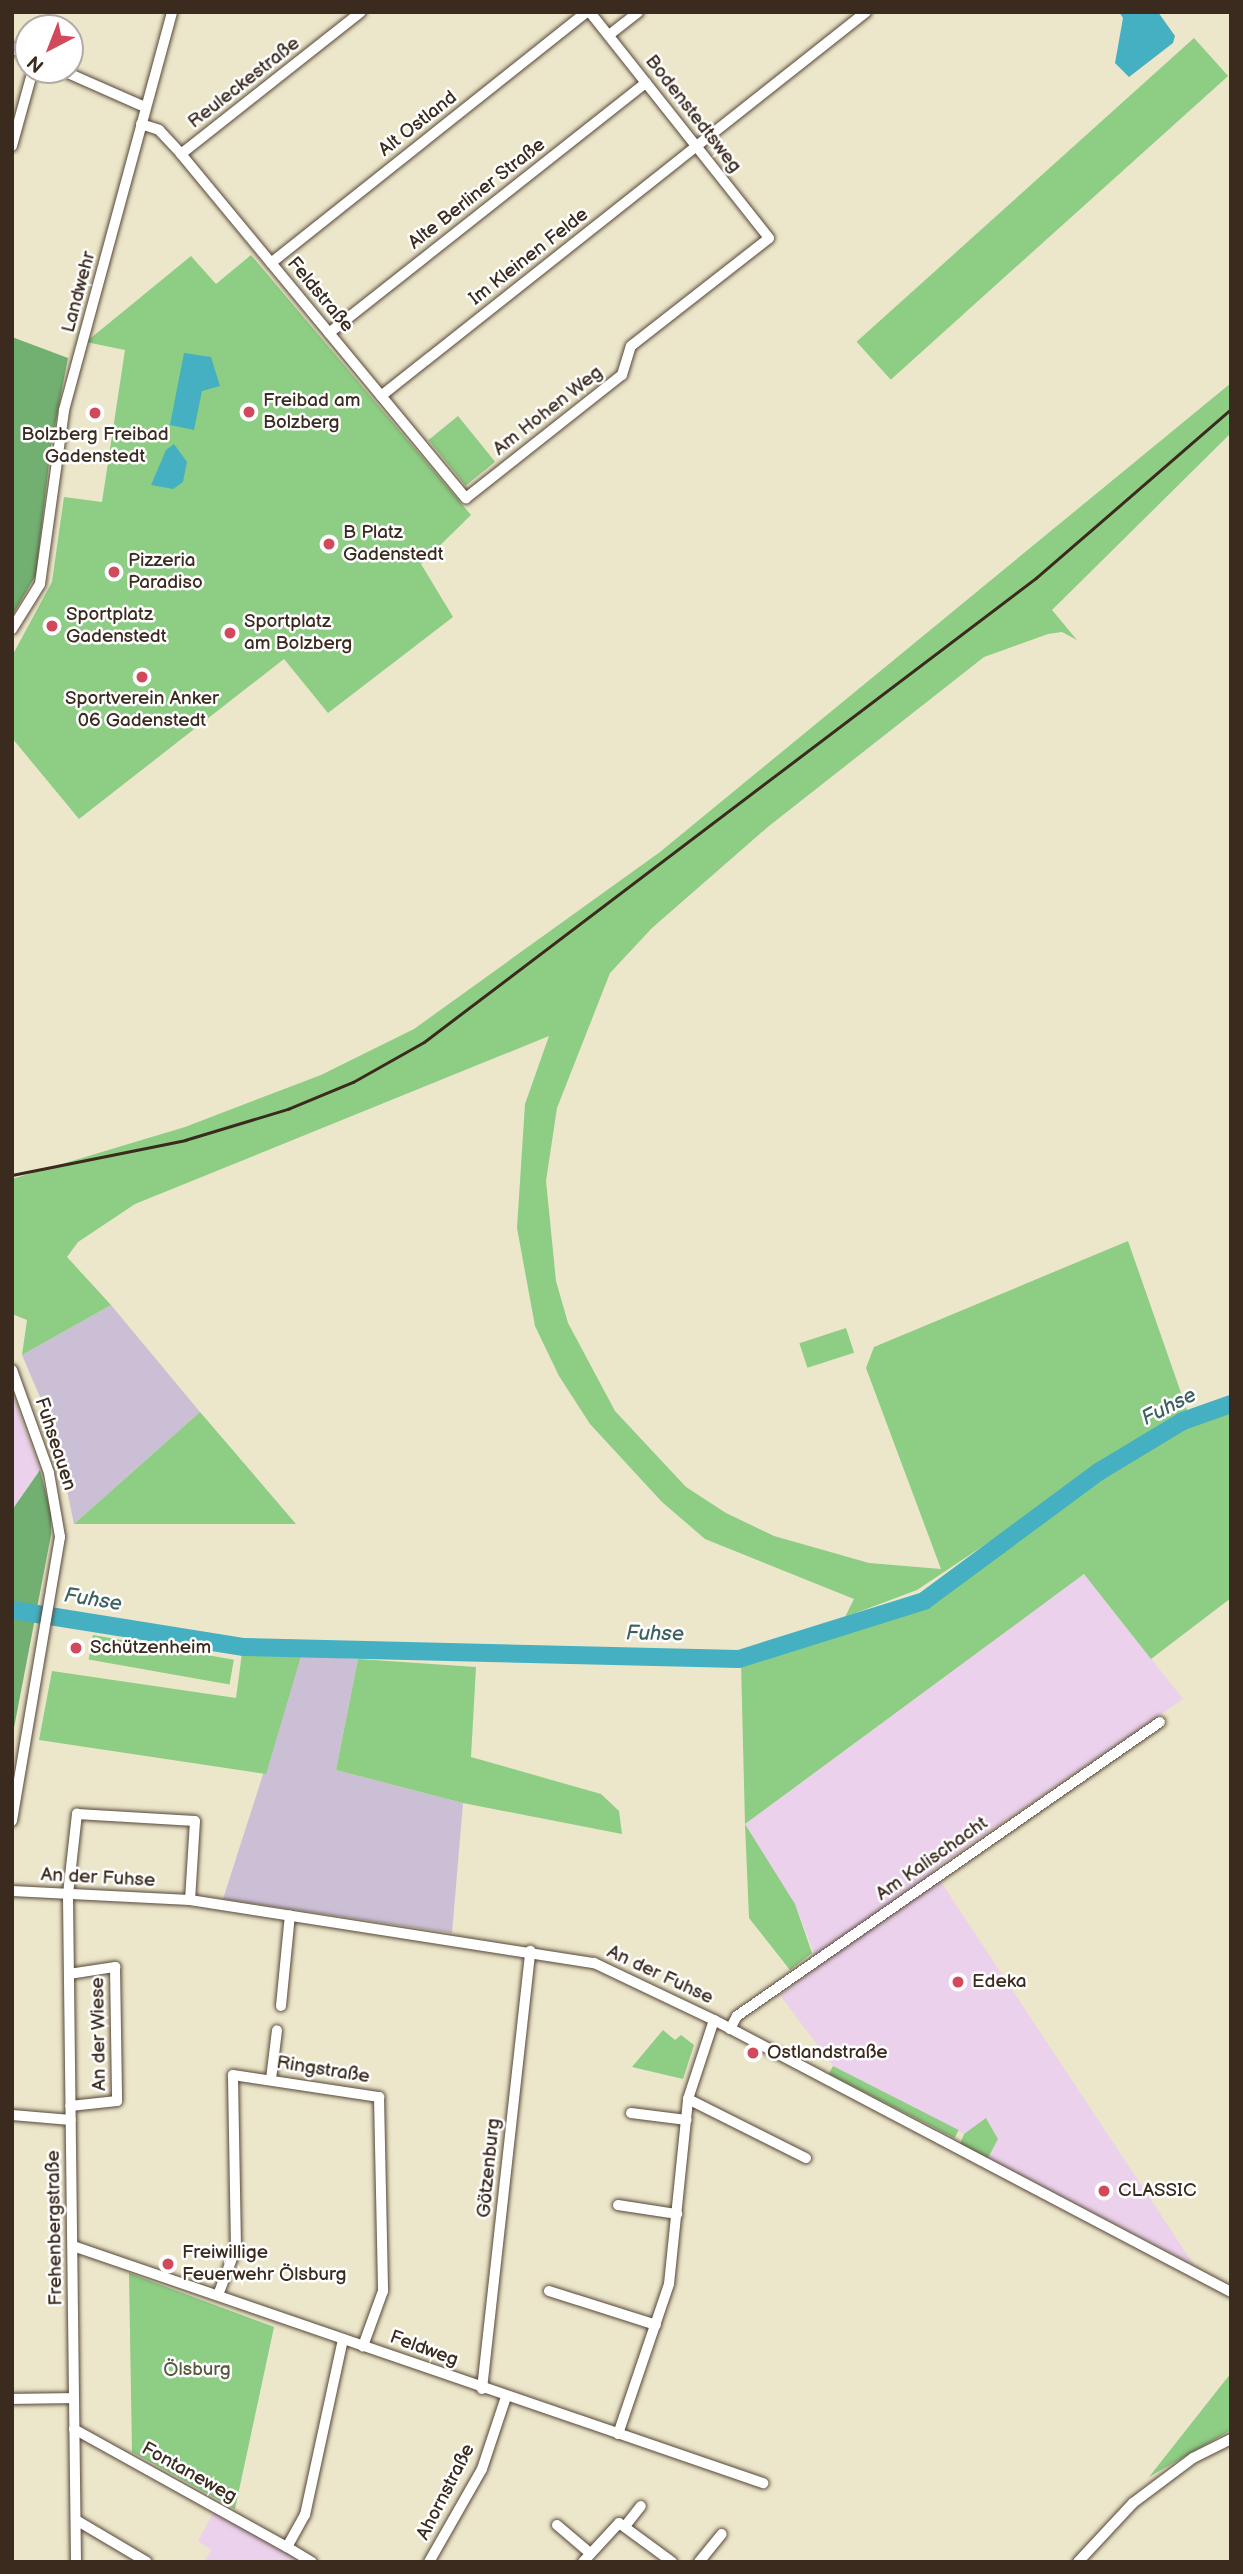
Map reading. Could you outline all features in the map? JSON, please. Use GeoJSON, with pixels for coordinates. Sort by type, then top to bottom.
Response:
{"type":"FeatureCollection","features":[{"type":"Feature","properties":{"kind":"street","name":"Landwehr"},"geometry":{"type":"LineString","coordinates":[[12,629],[40,584],[64,410],[172,12]]}},
{"type":"Feature","properties":{"kind":"street","name":"Reuleckestraße"},"geometry":{"type":"LineString","coordinates":[[181,154],[361,12]]}},
{"type":"Feature","properties":{"kind":"street","name":"Bodenstedtsweg"},"geometry":{"type":"LineString","coordinates":[[589,12],[769,238]]}},
{"type":"Feature","properties":{"kind":"street","name":"Alt Ostland"},"geometry":{"type":"LineString","coordinates":[[271,263],[589,12]]}},
{"type":"Feature","properties":{"kind":"street"},"geometry":{"type":"LineString","coordinates":[[609,35],[638,12]]}},
{"type":"Feature","properties":{"kind":"street","name":"Im Kleinen Felde"},"geometry":{"type":"LineString","coordinates":[[382,396],[866,12]]}},
{"type":"Feature","properties":{"kind":"street"},"geometry":{"type":"LineString","coordinates":[[84,80],[145,107]]}},
{"type":"Feature","properties":{"kind":"street","name":"Alte Berliner Straße"},"geometry":{"type":"LineString","coordinates":[[330,333],[646,83]]}},
{"type":"Feature","properties":{"kind":"street"},"geometry":{"type":"LineString","coordinates":[[12,146],[29,84]]}},
{"type":"Feature","properties":{"kind":"street","name":"Feldstraße"},"geometry":{"type":"LineString","coordinates":[[141,124],[159,130],[181,154],[466,498]]}},
{"type":"Feature","properties":{"kind":"street","name":"Am Hohen Weg"},"geometry":{"type":"LineString","coordinates":[[466,498],[622,375],[631,346],[769,238]]}},
{"type":"Feature","properties":{"kind":"street","name":"Fuhseauen"},"geometry":{"type":"LineString","coordinates":[[12,1370],[49,1473],[60,1537],[51,1609],[12,1821]]}},
{"type":"Feature","properties":{"kind":"street","name":"Am Kalischacht"},"geometry":{"type":"LineString","coordinates":[[730,2029],[737,2016],[1160,1722]]}},
{"type":"Feature","properties":{"kind":"street","name":"Frehenbergstraße"},"geometry":{"type":"LineString","coordinates":[[76,2562],[68,1894],[77,1814],[195,1821],[190,1900]]}},
{"type":"Feature","properties":{"kind":"street","name":"An der Fuhse"},"geometry":{"type":"LineString","coordinates":[[12,1891],[190,1900],[530,1951],[612,1969],[1231,2292]]}},
{"type":"Feature","properties":{"kind":"street"},"geometry":{"type":"LineString","coordinates":[[281,2006],[290,1915]]}},
{"type":"Feature","properties":{"kind":"street","name":"Götzenburg"},"geometry":{"type":"LineString","coordinates":[[482,2389],[530,1951]]}},
{"type":"Feature","properties":{"kind":"street","name":"An der Wiese"},"geometry":{"type":"LineString","coordinates":[[69,1974],[116,1967],[117,2101],[70,2106]]}},
{"type":"Feature","properties":{"kind":"street"},"geometry":{"type":"LineString","coordinates":[[618,2434],[669,2284],[688,2099],[714,2020]]}},
{"type":"Feature","properties":{"kind":"street"},"geometry":{"type":"LineString","coordinates":[[271,2079],[277,2029]]}},
{"type":"Feature","properties":{"kind":"street","name":"Ringstraße"},"geometry":{"type":"LineString","coordinates":[[218,2295],[236,2248],[233,2075],[379,2097],[383,2291],[363,2346]]}},
{"type":"Feature","properties":{"kind":"street"},"geometry":{"type":"LineString","coordinates":[[688,2099],[806,2158]]}},
{"type":"Feature","properties":{"kind":"street"},"geometry":{"type":"LineString","coordinates":[[631,2113],[687,2120]]}},
{"type":"Feature","properties":{"kind":"street"},"geometry":{"type":"LineString","coordinates":[[12,2115],[71,2120]]}},
{"type":"Feature","properties":{"kind":"street"},"geometry":{"type":"LineString","coordinates":[[618,2205],[677,2214]]}},
{"type":"Feature","properties":{"kind":"street","name":"Feldweg"},"geometry":{"type":"LineString","coordinates":[[73,2246],[506,2398],[763,2483]]}},
{"type":"Feature","properties":{"kind":"street"},"geometry":{"type":"LineString","coordinates":[[549,2291],[656,2325]]}},
{"type":"Feature","properties":{"kind":"street"},"geometry":{"type":"LineString","coordinates":[[287,2547],[305,2515],[343,2339]]}},
{"type":"Feature","properties":{"kind":"street"},"geometry":{"type":"LineString","coordinates":[[12,2399],[74,2398]]}},
{"type":"Feature","properties":{"kind":"street","name":"Ahornstraße"},"geometry":{"type":"LineString","coordinates":[[429,2562],[482,2469],[506,2398]]}},
{"type":"Feature","properties":{"kind":"street","name":"Fontaneweg"},"geometry":{"type":"LineString","coordinates":[[74,2429],[312,2562]]}},
{"type":"Feature","properties":{"kind":"street"},"geometry":{"type":"LineString","coordinates":[[1078,2562],[1133,2503],[1193,2458],[1231,2439]]}},
{"type":"Feature","properties":{"kind":"street"},"geometry":{"type":"LineString","coordinates":[[626,2525],[641,2506]]}},
{"type":"Feature","properties":{"kind":"street"},"geometry":{"type":"LineString","coordinates":[[76,2521],[147,2562]]}},
{"type":"Feature","properties":{"kind":"street"},"geometry":{"type":"LineString","coordinates":[[557,2525],[586,2557],[612,2526],[626,2525],[672,2562]]}},
{"type":"Feature","properties":{"kind":"street"},"geometry":{"type":"LineString","coordinates":[[699,2562],[722,2534]]}},
{"type":"Feature","properties":{"kind":"shaded area"},"geometry":{"type":"Polygon","coordinates":[[[111,1305],[200,1412],[74,1524],[55,1432],[22,1355],[111,1305]]]}},
{"type":"Feature","properties":{"kind":"shaded area"},"geometry":{"type":"Polygon","coordinates":[[[12,1394],[40,1470],[12,1510],[12,1394]]]}},
{"type":"Feature","properties":{"kind":"shaded area"},"geometry":{"type":"Polygon","coordinates":[[[1084,1574],[1183,1699],[933,1870],[1194,2265],[988,2158],[998,2139],[987,2119],[964,2134],[833,2066],[780,1995],[819,1966],[795,1904],[745,1824],[1084,1574]]]}},
{"type":"Feature","properties":{"kind":"shaded area"},"geometry":{"type":"Polygon","coordinates":[[[301,1656],[358,1659],[336,1770],[463,1803],[452,1933],[223,1899],[301,1656]]]}},
{"type":"Feature","properties":{"kind":"shaded area"},"geometry":{"type":"Polygon","coordinates":[[[216,2508],[314,2562],[204,2562],[211,2550],[198,2541],[216,2508]]]}},
{"type":"Feature","properties":{"kind":"green space"},"geometry":{"type":"Polygon","coordinates":[[[1194,38],[1228,76],[891,380],[857,342],[1194,38]]]}},
{"type":"Feature","properties":{"kind":"green space","name":"Sportplatz am Bolzberg"},"geometry":{"type":"Polygon","coordinates":[[[251,255],[471,515],[421,564],[453,617],[328,713],[284,659],[79,819],[12,738],[12,656],[52,582],[64,497],[102,502],[125,350],[86,342],[191,256],[216,284],[251,255]]]}},
{"type":"Feature","properties":{"kind":"green space"},"geometry":{"type":"Polygon","coordinates":[[[12,337],[68,358],[51,446],[36,575],[12,616],[12,337]]]}},
{"type":"Feature","properties":{"kind":"green space"},"geometry":{"type":"Polygon","coordinates":[[[1231,383],[1231,433],[1052,610],[1077,640],[1062,632],[1048,634],[984,657],[769,826],[652,928],[610,973],[557,1108],[546,1181],[556,1281],[568,1323],[615,1411],[686,1487],[726,1513],[774,1536],[869,1563],[941,1569],[866,1368],[874,1347],[1128,1241],[1187,1410],[917,1590],[845,1617],[854,1599],[705,1539],[662,1502],[590,1424],[559,1376],[535,1326],[517,1228],[525,1104],[549,1036],[135,1204],[78,1242],[67,1257],[111,1305],[22,1355],[27,1320],[12,1314],[12,1179],[185,1127],[321,1075],[414,1029],[660,852],[1231,383]]]}},
{"type":"Feature","properties":{"kind":"green space"},"geometry":{"type":"Polygon","coordinates":[[[458,416],[495,462],[466,486],[428,440],[458,416]]]}},
{"type":"Feature","properties":{"kind":"green space"},"geometry":{"type":"Polygon","coordinates":[[[846,1328],[854,1353],[807,1368],[799,1343],[846,1328]]]}},
{"type":"Feature","properties":{"kind":"green space"},"geometry":{"type":"Polygon","coordinates":[[[1231,1410],[1231,1598],[1151,1659],[1084,1574],[745,1824],[741,1663],[925,1604],[1103,1477],[1180,1430],[1231,1410]]]}},
{"type":"Feature","properties":{"kind":"green space"},"geometry":{"type":"Polygon","coordinates":[[[200,1412],[296,1524],[74,1524],[200,1412]]]}},
{"type":"Feature","properties":{"kind":"green space"},"geometry":{"type":"Polygon","coordinates":[[[40,1470],[51,1513],[51,1535],[13,1733],[12,1510],[40,1470]]]}},
{"type":"Feature","properties":{"kind":"green space"},"geometry":{"type":"Polygon","coordinates":[[[93,1635],[234,1660],[229,1684],[89,1660],[93,1635]]]}},
{"type":"Feature","properties":{"kind":"green space"},"geometry":{"type":"Polygon","coordinates":[[[242,1653],[301,1656],[266,1774],[39,1740],[52,1671],[236,1698],[242,1653]]]}},
{"type":"Feature","properties":{"kind":"green space"},"geometry":{"type":"Polygon","coordinates":[[[358,1659],[476,1667],[471,1757],[601,1794],[619,1811],[622,1834],[463,1803],[336,1770],[358,1659]]]}},
{"type":"Feature","properties":{"kind":"green space"},"geometry":{"type":"Polygon","coordinates":[[[745,1824],[795,1904],[812,1953],[790,1970],[749,1918],[745,1824]]]}},
{"type":"Feature","properties":{"kind":"green space"},"geometry":{"type":"Polygon","coordinates":[[[663,2030],[675,2040],[681,2035],[694,2045],[683,2079],[632,2067],[663,2030]]]}},
{"type":"Feature","properties":{"kind":"green space"},"geometry":{"type":"Polygon","coordinates":[[[833,2066],[959,2130],[955,2138],[829,2074],[833,2066]]]}},
{"type":"Feature","properties":{"kind":"green space"},"geometry":{"type":"Polygon","coordinates":[[[986,2118],[998,2139],[988,2158],[960,2144],[964,2134],[986,2118]]]}},
{"type":"Feature","properties":{"kind":"green space","name":"Ölsburg"},"geometry":{"type":"Polygon","coordinates":[[[129,2273],[274,2327],[235,2509],[132,2452],[129,2273]]]}},
{"type":"Feature","properties":{"kind":"green space"},"geometry":{"type":"Polygon","coordinates":[[[1231,2373],[1231,2430],[1149,2477],[1231,2373]]]}},
{"type":"Feature","properties":{"kind":"water"},"geometry":{"type":"Polygon","coordinates":[[[1119,12],[1158,12],[1175,36],[1173,43],[1129,77],[1115,63],[1123,18],[1119,12]]]}},
{"type":"Feature","properties":{"kind":"water"},"geometry":{"type":"Polygon","coordinates":[[[184,353],[211,357],[220,386],[202,391],[194,430],[170,425],[184,353]]]}},
{"type":"Feature","properties":{"kind":"water"},"geometry":{"type":"Polygon","coordinates":[[[174,444],[187,462],[183,482],[173,489],[151,485],[166,450],[174,444]]]}},
{"type":"Feature","properties":{"kind":"waterway","name":"Fuhse"},"geometry":{"type":"LineString","coordinates":[[12,1610],[244,1647],[739,1659],[924,1601],[1100,1471],[1183,1421],[1231,1404]]}},
{"type":"Feature","properties":{"kind":"railway"},"geometry":{"type":"LineString","coordinates":[[12,1175],[185,1140],[288,1109],[353,1082],[424,1042],[1036,578],[1231,409]]}},
{"type":"Feature","properties":{"kind":"place","name":"Freibad am Bolzberg"},"geometry":{"type":"Point","coordinates":[249,412]}},
{"type":"Feature","properties":{"kind":"place","name":"Bolzberg Freibad Gadenstedt"},"geometry":{"type":"Point","coordinates":[95,413]}},
{"type":"Feature","properties":{"kind":"place","name":"B Platz Gadenstedt"},"geometry":{"type":"Point","coordinates":[329,544]}},
{"type":"Feature","properties":{"kind":"place","name":"Pizzeria Paradiso"},"geometry":{"type":"Point","coordinates":[114,572]}},
{"type":"Feature","properties":{"kind":"place","name":"Sportplatz Gadenstedt"},"geometry":{"type":"Point","coordinates":[52,626]}},
{"type":"Feature","properties":{"kind":"place","name":"Sportplatz am Bolzberg"},"geometry":{"type":"Point","coordinates":[230,633]}},
{"type":"Feature","properties":{"kind":"place","name":"Sportverein Anker 06 Gadenstedt"},"geometry":{"type":"Point","coordinates":[142,677]}},
{"type":"Feature","properties":{"kind":"place","name":"Schützenheim"},"geometry":{"type":"Point","coordinates":[76,1648]}},
{"type":"Feature","properties":{"kind":"place","name":"Edeka"},"geometry":{"type":"Point","coordinates":[958,1982]}},
{"type":"Feature","properties":{"kind":"place","name":"Ostlandstraße"},"geometry":{"type":"Point","coordinates":[753,2053]}},
{"type":"Feature","properties":{"kind":"place","name":"CLASSIC"},"geometry":{"type":"Point","coordinates":[1104,2191]}},
{"type":"Feature","properties":{"kind":"place","name":"Freiwillige Feuerwehr Ölsburg"},"geometry":{"type":"Point","coordinates":[168,2264]}}]}
